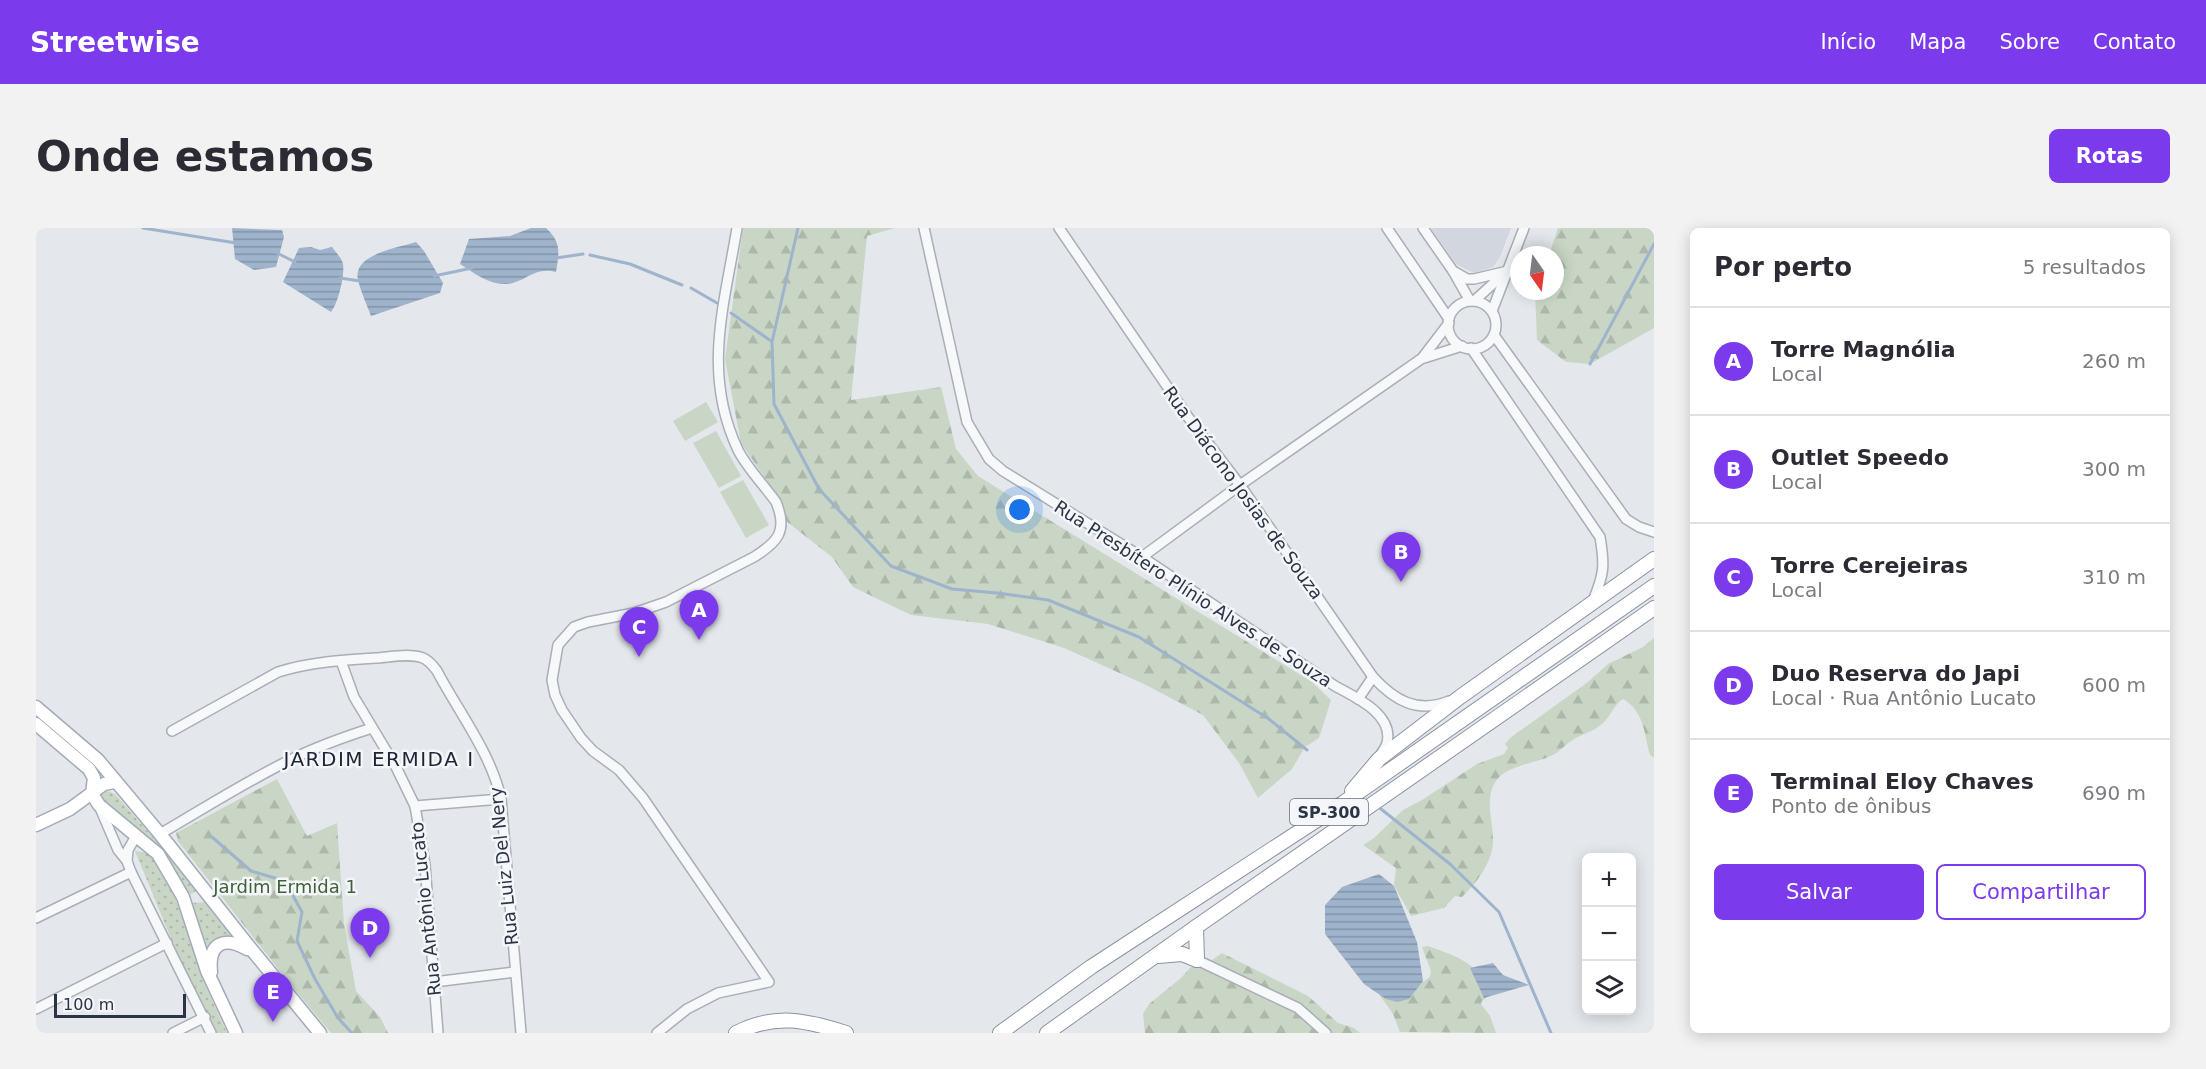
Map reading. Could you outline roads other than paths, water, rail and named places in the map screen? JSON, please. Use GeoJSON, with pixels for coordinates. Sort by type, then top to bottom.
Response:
{"type":"FeatureCollection","features":[{"type":"Feature","properties":{"kind":"highway"},"geometry":{"type":"LineString","coordinates":[[1343,803],[1378,759],[1460,697],[1654,559]]}},
{"type":"Feature","properties":{"kind":"highway","name":"SP-300"},"geometry":{"type":"LineString","coordinates":[[1000,1033],[1091,967],[1343,803],[1654,586]]}},
{"type":"Feature","properties":{"kind":"highway","name":"SP-300"},"geometry":{"type":"LineString","coordinates":[[1047,1033],[1654,608]]}},
{"type":"Feature","properties":{"kind":"highway"},"geometry":{"type":"LineString","coordinates":[[1156,956],[1182,954],[1197,960],[1196,927]]}},
{"type":"Feature","properties":{"kind":"highway"},"geometry":{"type":"LineString","coordinates":[[736,1033],[753,1026],[788,1020],[814,1023],[846,1033]]}},
{"type":"Feature","properties":{"kind":"highway"},"geometry":{"type":"LineString","coordinates":[[1054,1033],[1064,1022]]}},
{"type":"Feature","properties":{"kind":"main road"},"geometry":{"type":"LineString","coordinates":[[36,707],[98,760],[320,1033]]}},
{"type":"Feature","properties":{"kind":"main road"},"geometry":{"type":"LineString","coordinates":[[36,724],[89,770],[94,778],[92,794],[99,805],[158,854],[183,897],[207,970],[236,1033]]}},
{"type":"Feature","properties":{"kind":"main road"},"geometry":{"type":"LineString","coordinates":[[54,739],[63,729]]}},
{"type":"Feature","properties":{"kind":"main road"},"geometry":{"type":"LineString","coordinates":[[36,825],[69,808],[104,784],[114,782]]}},
{"type":"Feature","properties":{"kind":"main road"},"geometry":{"type":"LineString","coordinates":[[69,808],[99,805]]}},
{"type":"Feature","properties":{"kind":"main road"},"geometry":{"type":"LineString","coordinates":[[183,897],[194,900],[200,896],[203,889]]}},
{"type":"Feature","properties":{"kind":"main road"},"geometry":{"type":"LineString","coordinates":[[215,987],[211,975],[210,959],[218,945],[226,942],[236,943],[258,957]]}},
{"type":"Feature","properties":{"kind":"street"},"geometry":{"type":"LineString","coordinates":[[657,1033],[687,1009],[718,993],[769,982],[643,798],[619,770],[593,751],[581,738],[562,710],[555,695],[552,680],[558,645],[574,627],[634,613],[666,602],[767,549],[782,528],[780,511],[776,502],[739,452],[721,401],[717,368],[718,346],[737,228]]}},
{"type":"Feature","properties":{"kind":"street","name":"Rua Presbítero Plínio Alves de Souza"},"geometry":{"type":"LineString","coordinates":[[924,228],[967,422],[989,459],[1003,471],[1142,557],[1358,699],[1384,720],[1387,743],[1378,759]]}},
{"type":"Feature","properties":{"kind":"street","name":"Rua Diácono Josias de Souza"},"geometry":{"type":"LineString","coordinates":[[1059,228],[1188,417],[1240,485],[1373,676],[1388,693],[1406,703],[1422,706],[1440,705],[1460,697]]}},
{"type":"Feature","properties":{"kind":"street"},"geometry":{"type":"LineString","coordinates":[[1387,228],[1449,321],[1451,334],[1467,347],[1600,537],[1604,562],[1600,584],[1592,602]]}},
{"type":"Feature","properties":{"kind":"street"},"geometry":{"type":"LineString","coordinates":[[1421,359],[1487,343],[1494,335],[1496,322],[1492,311],[1482,303],[1472,301],[1424,228]]}},
{"type":"Feature","properties":{"kind":"street"},"geometry":{"type":"LineString","coordinates":[[1492,311],[1524,228]]}},
{"type":"Feature","properties":{"kind":"street"},"geometry":{"type":"LineString","coordinates":[[1142,557],[1240,485],[1421,359],[1459,305],[1472,301],[1508,270]]}},
{"type":"Feature","properties":{"kind":"street"},"geometry":{"type":"LineString","coordinates":[[1453,271],[1467,279],[1474,279],[1508,270]]}},
{"type":"Feature","properties":{"kind":"street"},"geometry":{"type":"LineString","coordinates":[[1494,335],[1626,519],[1654,532]]}},
{"type":"Feature","properties":{"kind":"street","name":"Rua Luiz Del Nery"},"geometry":{"type":"LineString","coordinates":[[172,731],[278,672],[309,664],[414,656],[430,662],[480,747],[497,782],[501,799],[521,1033]]}},
{"type":"Feature","properties":{"kind":"street","name":"Rua Antônio Lucato"},"geometry":{"type":"LineString","coordinates":[[341,661],[354,697],[396,767],[415,806],[425,865],[438,1033]]}},
{"type":"Feature","properties":{"kind":"street"},"geometry":{"type":"LineString","coordinates":[[1358,699],[1373,676]]}},
{"type":"Feature","properties":{"kind":"street"},"geometry":{"type":"LineString","coordinates":[[160,834],[290,760],[318,747],[372,728]]}},
{"type":"Feature","properties":{"kind":"street"},"geometry":{"type":"LineString","coordinates":[[415,806],[501,799]]}},
{"type":"Feature","properties":{"kind":"street"},"geometry":{"type":"LineString","coordinates":[[99,805],[118,850],[127,861],[211,1033]]}},
{"type":"Feature","properties":{"kind":"street"},"geometry":{"type":"LineString","coordinates":[[127,861],[128,850],[136,836]]}},
{"type":"Feature","properties":{"kind":"street"},"geometry":{"type":"LineString","coordinates":[[36,918],[131,872]]}},
{"type":"Feature","properties":{"kind":"street"},"geometry":{"type":"LineString","coordinates":[[36,1009],[167,943]]}},
{"type":"Feature","properties":{"kind":"street"},"geometry":{"type":"LineString","coordinates":[[1197,960],[1298,1008],[1326,1033]]}},
{"type":"Feature","properties":{"kind":"street"},"geometry":{"type":"LineString","coordinates":[[434,982],[515,972]]}},
{"type":"Feature","properties":{"kind":"street"},"geometry":{"type":"LineString","coordinates":[[172,1033],[205,1017]]}},
{"type":"Feature","properties":{"kind":"water"},"geometry":{"type":"Polygon","coordinates":[[[232,228],[282,230],[284,237],[276,267],[254,270],[235,259],[232,228]]]}},
{"type":"Feature","properties":{"kind":"water"},"geometry":{"type":"Polygon","coordinates":[[[531,228],[546,228],[555,239],[558,248],[556,272],[542,271],[514,283],[500,284],[482,278],[460,264],[469,239],[510,236],[531,228]]]}},
{"type":"Feature","properties":{"kind":"water"},"geometry":{"type":"Polygon","coordinates":[[[416,242],[443,283],[440,293],[371,316],[358,280],[358,271],[362,264],[378,254],[416,242]]]}},
{"type":"Feature","properties":{"kind":"water"},"geometry":{"type":"Polygon","coordinates":[[[311,247],[320,250],[332,247],[342,262],[343,275],[340,289],[331,312],[283,282],[299,248],[311,247]]]}},
{"type":"Feature","properties":{"kind":"water"},"geometry":{"type":"Polygon","coordinates":[[[1379,874],[1394,886],[1417,942],[1423,981],[1409,999],[1397,1002],[1386,999],[1364,984],[1325,934],[1325,905],[1342,887],[1379,874]]]}},
{"type":"Feature","properties":{"kind":"water"},"geometry":{"type":"Polygon","coordinates":[[[1493,963],[1503,975],[1529,985],[1484,998],[1470,968],[1493,963]]]}},
{"type":"Feature","properties":{"kind":"waterway"},"geometry":{"type":"LineString","coordinates":[[143,228],[236,243]]}},
{"type":"Feature","properties":{"kind":"waterway"},"geometry":{"type":"LineString","coordinates":[[798,228],[772,342],[774,404],[819,489],[891,566],[952,589],[1048,600],[1139,637],[1269,719],[1307,750]]}},
{"type":"Feature","properties":{"kind":"waterway"},"geometry":{"type":"LineString","coordinates":[[1590,364],[1654,244]]}},
{"type":"Feature","properties":{"kind":"waterway"},"geometry":{"type":"LineString","coordinates":[[277,253],[295,262]]}},
{"type":"Feature","properties":{"kind":"waterway"},"geometry":{"type":"LineString","coordinates":[[556,258],[583,254]]}},
{"type":"Feature","properties":{"kind":"waterway"},"geometry":{"type":"LineString","coordinates":[[590,255],[630,264],[682,285]]}},
{"type":"Feature","properties":{"kind":"waterway"},"geometry":{"type":"LineString","coordinates":[[434,276],[472,268]]}},
{"type":"Feature","properties":{"kind":"waterway"},"geometry":{"type":"LineString","coordinates":[[340,278],[360,281]]}},
{"type":"Feature","properties":{"kind":"waterway"},"geometry":{"type":"LineString","coordinates":[[691,288],[717,303]]}},
{"type":"Feature","properties":{"kind":"waterway"},"geometry":{"type":"LineString","coordinates":[[731,313],[771,341]]}},
{"type":"Feature","properties":{"kind":"waterway"},"geometry":{"type":"LineString","coordinates":[[1381,809],[1450,864],[1499,912],[1551,1033]]}},
{"type":"Feature","properties":{"kind":"waterway"},"geometry":{"type":"LineString","coordinates":[[212,837],[251,871],[285,881],[302,912],[297,941],[315,979],[338,1018],[352,1033]]}},
{"type":"Feature","properties":{"kind":"place","name":"Outlet Speedo"},"geometry":{"type":"Point","coordinates":[1401,582]}},
{"type":"Feature","properties":{"kind":"place","name":"Torre Magnólia"},"geometry":{"type":"Point","coordinates":[699,640]}},
{"type":"Feature","properties":{"kind":"place","name":"Torre Cerejeiras"},"geometry":{"type":"Point","coordinates":[639,657]}},
{"type":"Feature","properties":{"kind":"place","name":"Duo Reserva do Japi"},"geometry":{"type":"Point","coordinates":[370,958]}},
{"type":"Feature","properties":{"kind":"place","name":"Terminal Eloy Chaves"},"geometry":{"type":"Point","coordinates":[273,1022]}},
{"type":"Feature","properties":{"kind":"district","name":"JARDIM ERMIDA I"},"geometry":{"type":"Point","coordinates":[379,759]}},
{"type":"Feature","properties":{"kind":"park label","name":"Jardim Ermida 1"},"geometry":{"type":"Point","coordinates":[285,887]}}]}
